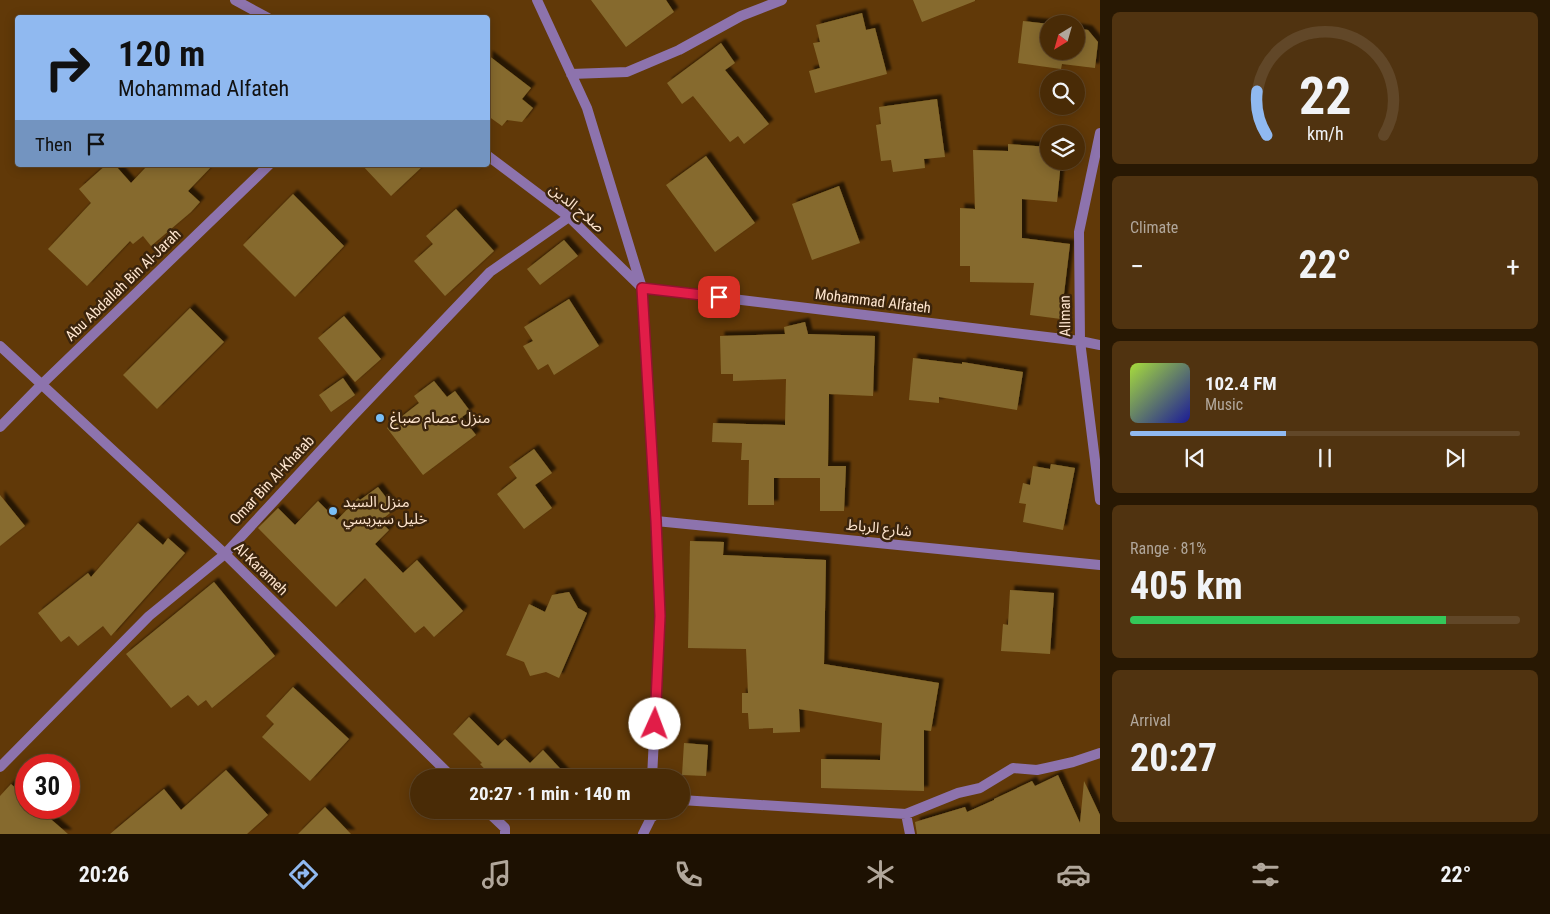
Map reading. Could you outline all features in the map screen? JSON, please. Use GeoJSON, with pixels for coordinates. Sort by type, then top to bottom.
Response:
{"type":"FeatureCollection","features":[{"type":"Feature","properties":{"kind":"street"},"geometry":{"type":"LineString","coordinates":[[235,0],[262,15]]}},
{"type":"Feature","properties":{"kind":"street"},"geometry":{"type":"LineString","coordinates":[[537,0],[587,108],[642,288],[660,616],[652,769]]}},
{"type":"Feature","properties":{"kind":"street"},"geometry":{"type":"LineString","coordinates":[[572,74],[627,72],[679,50],[741,16],[782,0]]}},
{"type":"Feature","properties":{"kind":"street","name":"AlIman"},"geometry":{"type":"LineString","coordinates":[[1100,133],[1079,232],[1080,341],[1100,500]]}},
{"type":"Feature","properties":{"kind":"street","name":"صلاح الدين"},"geometry":{"type":"LineString","coordinates":[[490,158],[569,217],[642,288]]}},
{"type":"Feature","properties":{"kind":"street","name":"Abu Abdallah Bin Al-Jarah"},"geometry":{"type":"LineString","coordinates":[[0,427],[267,167]]}},
{"type":"Feature","properties":{"kind":"street","name":"Omar Bin Al-Khatab"},"geometry":{"type":"LineString","coordinates":[[0,767],[149,616],[224,554],[490,272],[569,217]]}},
{"type":"Feature","properties":{"kind":"street","name":"Mohammad Alfateh"},"geometry":{"type":"LineString","coordinates":[[642,288],[1100,345]]}},
{"type":"Feature","properties":{"kind":"street","name":"Al-Karameh"},"geometry":{"type":"LineString","coordinates":[[0,346],[224,554],[444,769]]}},
{"type":"Feature","properties":{"kind":"street","name":"شارع الرباط"},"geometry":{"type":"LineString","coordinates":[[656,521],[1100,565]]}},
{"type":"Feature","properties":{"kind":"street"},"geometry":{"type":"LineString","coordinates":[[690,801],[906,814],[958,793],[980,788],[1013,768],[1037,770],[1074,762],[1100,753]]}},
{"type":"Feature","properties":{"kind":"street"},"geometry":{"type":"LineString","coordinates":[[906,814],[910,834]]}},
{"type":"Feature","properties":{"kind":"street"},"geometry":{"type":"LineString","coordinates":[[496,819],[505,828],[505,834]]}},
{"type":"Feature","properties":{"kind":"street"},"geometry":{"type":"LineString","coordinates":[[643,834],[649,819]]}},
{"type":"Feature","properties":{"kind":"building"},"geometry":{"type":"Polygon","coordinates":[[[591,0],[666,0],[674,12],[626,47],[591,0]]]}},
{"type":"Feature","properties":{"kind":"building"},"geometry":{"type":"Polygon","coordinates":[[[913,0],[975,0],[975,1],[922,22],[913,0]]]}},
{"type":"Feature","properties":{"kind":"building"},"geometry":{"type":"Polygon","coordinates":[[[862,13],[866,30],[875,28],[887,74],[815,93],[809,71],[820,68],[813,43],[820,42],[816,25],[862,13]]]}},
{"type":"Feature","properties":{"kind":"building"},"geometry":{"type":"Polygon","coordinates":[[[1023,21],[1040,23],[1040,60],[1085,60],[1085,30],[1088,30],[1098,42],[1095,68],[1062,64],[1061,69],[1018,63],[1023,21]]]}},
{"type":"Feature","properties":{"kind":"building"},"geometry":{"type":"Polygon","coordinates":[[[721,43],[735,63],[725,70],[769,124],[744,144],[738,136],[730,142],[693,96],[682,104],[667,83],[721,43]]]}},
{"type":"Feature","properties":{"kind":"building"},"geometry":{"type":"Polygon","coordinates":[[[490,57],[531,88],[522,99],[533,108],[522,122],[507,120],[502,126],[490,117],[490,57]]]}},
{"type":"Feature","properties":{"kind":"building"},"geometry":{"type":"Polygon","coordinates":[[[937,99],[945,157],[924,159],[925,168],[893,172],[891,160],[881,161],[876,125],[881,124],[879,107],[937,99]]]}},
{"type":"Feature","properties":{"kind":"building"},"geometry":{"type":"Polygon","coordinates":[[[1008,144],[1040,146],[1040,170],[1060,170],[1057,202],[1022,199],[1022,238],[1070,244],[1061,319],[1030,315],[1034,283],[970,282],[970,266],[960,266],[960,208],[975,209],[973,150],[1008,151],[1008,144]]]}},
{"type":"Feature","properties":{"kind":"building"},"geometry":{"type":"Polygon","coordinates":[[[706,156],[755,223],[715,252],[666,185],[706,156]]]}},
{"type":"Feature","properties":{"kind":"building"},"geometry":{"type":"Polygon","coordinates":[[[104,167],[117,167],[131,183],[146,167],[211,167],[188,191],[200,202],[191,212],[151,246],[143,236],[133,244],[130,241],[87,286],[48,249],[91,203],[79,189],[104,167]]]}},
{"type":"Feature","properties":{"kind":"building"},"geometry":{"type":"Polygon","coordinates":[[[364,167],[422,167],[391,196],[364,167]]]}},
{"type":"Feature","properties":{"kind":"building"},"geometry":{"type":"Polygon","coordinates":[[[839,186],[860,243],[812,260],[792,204],[839,186]]]}},
{"type":"Feature","properties":{"kind":"building"},"geometry":{"type":"Polygon","coordinates":[[[293,194],[344,246],[295,297],[243,245],[293,194]]]}},
{"type":"Feature","properties":{"kind":"building"},"geometry":{"type":"Polygon","coordinates":[[[456,209],[494,251],[445,296],[414,261],[433,244],[426,236],[456,209]]]}},
{"type":"Feature","properties":{"kind":"building"},"geometry":{"type":"Polygon","coordinates":[[[564,240],[578,256],[540,285],[527,269],[564,240]]]}},
{"type":"Feature","properties":{"kind":"building"},"geometry":{"type":"Polygon","coordinates":[[[569,299],[599,346],[554,375],[548,364],[538,370],[523,346],[533,341],[524,327],[569,299]]]}},
{"type":"Feature","properties":{"kind":"building"},"geometry":{"type":"Polygon","coordinates":[[[190,308],[224,342],[157,409],[123,375],[190,308]]]}},
{"type":"Feature","properties":{"kind":"building"},"geometry":{"type":"Polygon","coordinates":[[[344,316],[381,359],[355,382],[318,338],[344,316]]]}},
{"type":"Feature","properties":{"kind":"building"},"geometry":{"type":"Polygon","coordinates":[[[805,322],[808,334],[875,336],[873,396],[829,394],[828,466],[846,466],[844,511],[820,511],[820,478],[774,478],[774,505],[748,505],[749,460],[741,460],[742,443],[712,442],[713,423],[785,425],[786,379],[733,381],[733,374],[721,374],[720,336],[785,334],[784,327],[805,322]]]}},
{"type":"Feature","properties":{"kind":"building"},"geometry":{"type":"Polygon","coordinates":[[[913,358],[962,364],[962,362],[1023,372],[1017,410],[939,397],[939,403],[909,400],[913,358]]]}},
{"type":"Feature","properties":{"kind":"building"},"geometry":{"type":"Polygon","coordinates":[[[343,378],[355,395],[331,412],[319,395],[343,378]]]}},
{"type":"Feature","properties":{"kind":"building"},"geometry":{"type":"Polygon","coordinates":[[[434,381],[447,397],[455,391],[470,411],[462,417],[476,435],[423,475],[387,428],[419,403],[414,396],[434,381]]]}},
{"type":"Feature","properties":{"kind":"building"},"geometry":{"type":"Polygon","coordinates":[[[534,449],[552,473],[535,485],[552,508],[524,529],[497,494],[517,478],[509,467],[534,449]]]}},
{"type":"Feature","properties":{"kind":"building"},"geometry":{"type":"Polygon","coordinates":[[[1051,464],[1075,468],[1063,530],[1023,522],[1026,504],[1019,503],[1023,483],[1030,485],[1033,466],[1050,469],[1051,464]]]}},
{"type":"Feature","properties":{"kind":"building"},"geometry":{"type":"Polygon","coordinates":[[[378,487],[395,509],[380,521],[389,530],[375,544],[403,573],[417,560],[463,611],[434,637],[424,626],[415,633],[365,578],[336,607],[258,528],[278,508],[295,525],[318,501],[337,520],[358,498],[360,500],[378,487]]]}},
{"type":"Feature","properties":{"kind":"building"},"geometry":{"type":"Polygon","coordinates":[[[0,495],[25,526],[0,546],[0,495]]]}},
{"type":"Feature","properties":{"kind":"building"},"geometry":{"type":"Polygon","coordinates":[[[138,523],[163,545],[168,538],[185,553],[111,636],[103,626],[78,646],[69,636],[61,642],[38,613],[88,573],[91,577],[138,523]]]}},
{"type":"Feature","properties":{"kind":"building"},"geometry":{"type":"Polygon","coordinates":[[[690,541],[724,542],[723,555],[826,560],[824,664],[939,683],[931,731],[924,730],[924,791],[821,788],[821,759],[880,760],[882,723],[799,709],[800,732],[773,733],[773,728],[749,729],[748,713],[742,713],[742,693],[748,693],[746,649],[688,648],[690,541]]]}},
{"type":"Feature","properties":{"kind":"building"},"geometry":{"type":"Polygon","coordinates":[[[214,582],[275,656],[212,708],[206,700],[198,706],[188,695],[171,708],[126,654],[214,582]]]}},
{"type":"Feature","properties":{"kind":"building"},"geometry":{"type":"Polygon","coordinates":[[[1010,590],[1054,593],[1050,654],[1001,651],[1003,624],[1008,625],[1010,590]]]}},
{"type":"Feature","properties":{"kind":"building"},"geometry":{"type":"Polygon","coordinates":[[[569,592],[578,608],[587,613],[559,678],[546,672],[530,676],[524,662],[506,655],[529,604],[545,612],[552,595],[569,592]]]}},
{"type":"Feature","properties":{"kind":"building"},"geometry":{"type":"Polygon","coordinates":[[[293,687],[349,739],[310,781],[262,737],[274,724],[266,716],[293,687]]]}},
{"type":"Feature","properties":{"kind":"building"},"geometry":{"type":"Polygon","coordinates":[[[469,717],[498,746],[505,739],[530,763],[543,750],[561,769],[485,769],[480,764],[482,763],[453,734],[469,717]]]}},
{"type":"Feature","properties":{"kind":"building"},"geometry":{"type":"Polygon","coordinates":[[[684,743],[708,745],[706,776],[690,775],[690,769],[682,769],[684,743]]]}},
{"type":"Feature","properties":{"kind":"building"},"geometry":{"type":"Polygon","coordinates":[[[226,770],[268,815],[247,834],[110,834],[164,789],[181,810],[226,770]]]}},
{"type":"Feature","properties":{"kind":"building"},"geometry":{"type":"Polygon","coordinates":[[[1058,775],[1080,823],[1084,781],[1100,815],[1100,834],[917,834],[915,822],[965,807],[967,812],[1032,781],[1035,786],[1058,775]]]}},
{"type":"Feature","properties":{"kind":"building"},"geometry":{"type":"Polygon","coordinates":[[[11,784],[15,787],[15,819],[51,819],[68,834],[0,834],[0,796],[11,784]]]}},
{"type":"Feature","properties":{"kind":"building"},"geometry":{"type":"Polygon","coordinates":[[[325,807],[351,834],[298,834],[325,807]]]}},
{"type":"Feature","properties":{"kind":"place","name":"منزل عصام صباغ"},"geometry":{"type":"Point","coordinates":[380,418]}},
{"type":"Feature","properties":{"kind":"place","name":"منزل السيد خليل سيريسي"},"geometry":{"type":"Point","coordinates":[333,511]}},
{"type":"Feature","properties":{"kind":"route"},"geometry":{"type":"LineString","coordinates":[[655,724],[660,616],[642,288],[719,297]]}}]}
